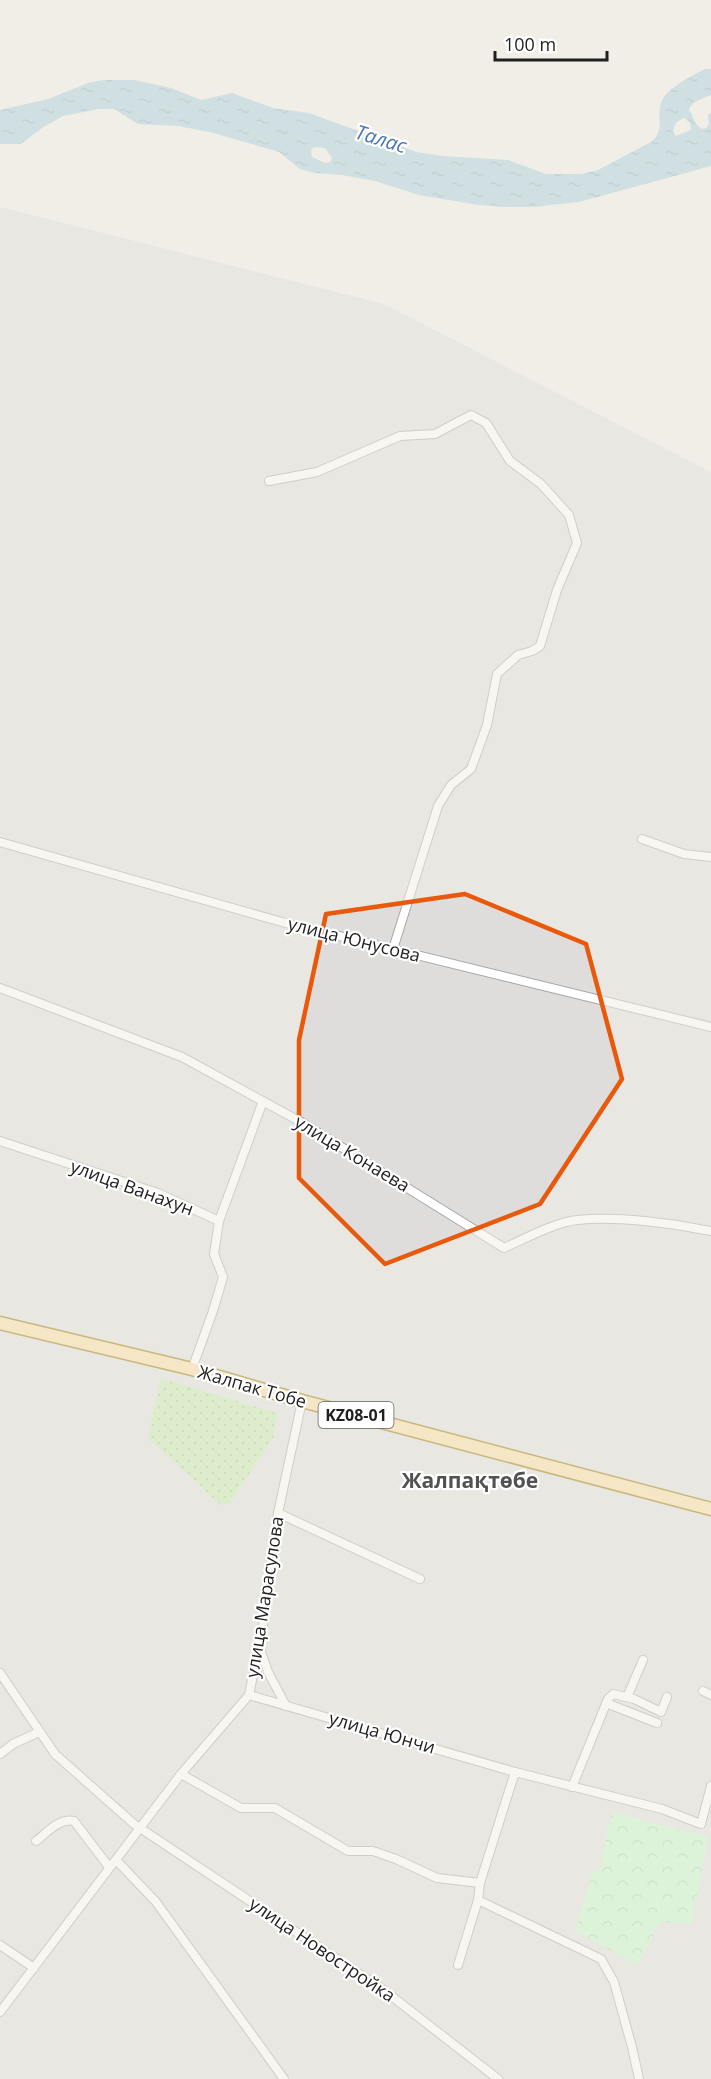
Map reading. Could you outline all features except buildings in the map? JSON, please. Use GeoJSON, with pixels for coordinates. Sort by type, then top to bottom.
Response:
{"type":"FeatureCollection","features":[{"type":"Feature","properties":{"kind":"main road","name":"Жалпак Тобе"},"geometry":{"type":"LineString","coordinates":[[0,1323],[192,1369],[302,1401],[711,1509]]}},
{"type":"Feature","properties":{"kind":"street"},"geometry":{"type":"LineString","coordinates":[[269,481],[317,471],[400,436],[435,434],[471,415],[486,423],[510,461],[541,484],[569,515],[577,543],[557,590],[540,646],[518,655],[497,674],[487,725],[471,769],[451,785],[438,806],[393,949]]}},
{"type":"Feature","properties":{"kind":"street"},"geometry":{"type":"LineString","coordinates":[[642,839],[684,854],[711,857]]}},
{"type":"Feature","properties":{"kind":"street","name":"улица Юнусова"},"geometry":{"type":"LineString","coordinates":[[0,842],[282,922],[711,1027]]}},
{"type":"Feature","properties":{"kind":"street","name":"улица Конаева"},"geometry":{"type":"LineString","coordinates":[[0,988],[182,1057],[311,1128],[504,1248],[544,1230],[576,1220],[628,1221],[711,1231]]}},
{"type":"Feature","properties":{"kind":"street"},"geometry":{"type":"LineString","coordinates":[[192,1369],[223,1277],[214,1254],[219,1221],[263,1101]]}},
{"type":"Feature","properties":{"kind":"street","name":"улица Ванахун"},"geometry":{"type":"LineString","coordinates":[[0,1141],[158,1193],[219,1221]]}},
{"type":"Feature","properties":{"kind":"street","name":"улица Марасулова"},"geometry":{"type":"LineString","coordinates":[[0,2012],[181,1774],[249,1695],[259,1647],[278,1514],[302,1401]]}},
{"type":"Feature","properties":{"kind":"street"},"geometry":{"type":"LineString","coordinates":[[278,1514],[420,1579]]}},
{"type":"Feature","properties":{"kind":"street"},"geometry":{"type":"LineString","coordinates":[[259,1647],[268,1672],[286,1706]]}},
{"type":"Feature","properties":{"kind":"street"},"geometry":{"type":"LineString","coordinates":[[627,1697],[644,1660]]}},
{"type":"Feature","properties":{"kind":"street"},"geometry":{"type":"LineString","coordinates":[[0,1673],[55,1754],[140,1828]]}},
{"type":"Feature","properties":{"kind":"street"},"geometry":{"type":"LineString","coordinates":[[572,1787],[606,1703],[612,1694],[627,1697],[661,1712],[667,1697]]}},
{"type":"Feature","properties":{"kind":"street","name":"улица Юнчи"},"geometry":{"type":"LineString","coordinates":[[249,1695],[515,1772],[662,1809],[700,1824],[711,1786]]}},
{"type":"Feature","properties":{"kind":"street"},"geometry":{"type":"LineString","coordinates":[[606,1703],[657,1723]]}},
{"type":"Feature","properties":{"kind":"street"},"geometry":{"type":"LineString","coordinates":[[0,1754],[14,1744],[39,1732]]}},
{"type":"Feature","properties":{"kind":"street"},"geometry":{"type":"LineString","coordinates":[[458,1965],[478,1900],[480,1883],[515,1772]]}},
{"type":"Feature","properties":{"kind":"street"},"geometry":{"type":"LineString","coordinates":[[181,1774],[241,1808],[275,1808],[348,1851],[373,1851],[437,1878],[480,1883]]}},
{"type":"Feature","properties":{"kind":"street"},"geometry":{"type":"LineString","coordinates":[[36,1841],[55,1826],[67,1820],[74,1821],[109,1867]]}},
{"type":"Feature","properties":{"kind":"street","name":"улица Новостройка"},"geometry":{"type":"LineString","coordinates":[[140,1828],[385,1991],[498,2079]]}},
{"type":"Feature","properties":{"kind":"street"},"geometry":{"type":"LineString","coordinates":[[116,1860],[156,1902],[284,2079]]}},
{"type":"Feature","properties":{"kind":"street"},"geometry":{"type":"LineString","coordinates":[[478,1900],[602,1959],[614,1982],[639,2079]]}},
{"type":"Feature","properties":{"kind":"street"},"geometry":{"type":"LineString","coordinates":[[0,1946],[34,1968]]}},
{"type":"Feature","properties":{"kind":"highlighted area"},"geometry":{"type":"Polygon","coordinates":[[[465,894],[586,944],[622,1079],[540,1204],[385,1264],[299,1178],[299,1040],[326,914],[465,894]]]}},
{"type":"Feature","properties":{"kind":"shaded area"},"geometry":{"type":"Polygon","coordinates":[[[0,207],[384,304],[711,472],[711,2079],[0,2079],[0,207]]]}},
{"type":"Feature","properties":{"kind":"green space"},"geometry":{"type":"Polygon","coordinates":[[[161,1378],[277,1413],[274,1436],[230,1503],[221,1505],[148,1438],[161,1378]]]}},
{"type":"Feature","properties":{"kind":"green space"},"geometry":{"type":"Polygon","coordinates":[[[612,1812],[708,1837],[692,1924],[660,1922],[637,1965],[575,1931],[593,1870],[599,1872],[612,1812]]]}},
{"type":"Feature","properties":{"kind":"water"},"geometry":{"type":"Polygon","coordinates":[[[705,69],[711,69],[711,95],[694,102],[689,109],[696,124],[702,129],[709,124],[708,115],[711,112],[711,166],[579,202],[509,207],[479,205],[419,195],[375,181],[300,169],[279,152],[210,132],[178,126],[138,124],[114,109],[99,109],[63,116],[21,144],[0,144],[0,110],[48,99],[88,83],[103,80],[135,80],[171,88],[201,100],[232,93],[273,108],[309,113],[416,152],[508,160],[546,174],[582,174],[598,170],[651,142],[658,133],[661,103],[664,98],[674,88],[705,69]],[[685,118],[675,125],[673,132],[676,136],[691,130],[690,123],[685,118]],[[314,147],[311,150],[312,157],[325,163],[331,162],[332,158],[325,148],[314,147]]]}},
{"type":"Feature","properties":{"kind":"district","name":"Жалпақтөбе"},"geometry":{"type":"Point","coordinates":[470,1481]}},
{"type":"Feature","properties":{"kind":"water label","name":"Талас"},"geometry":{"type":"Point","coordinates":[381,139]}}]}
